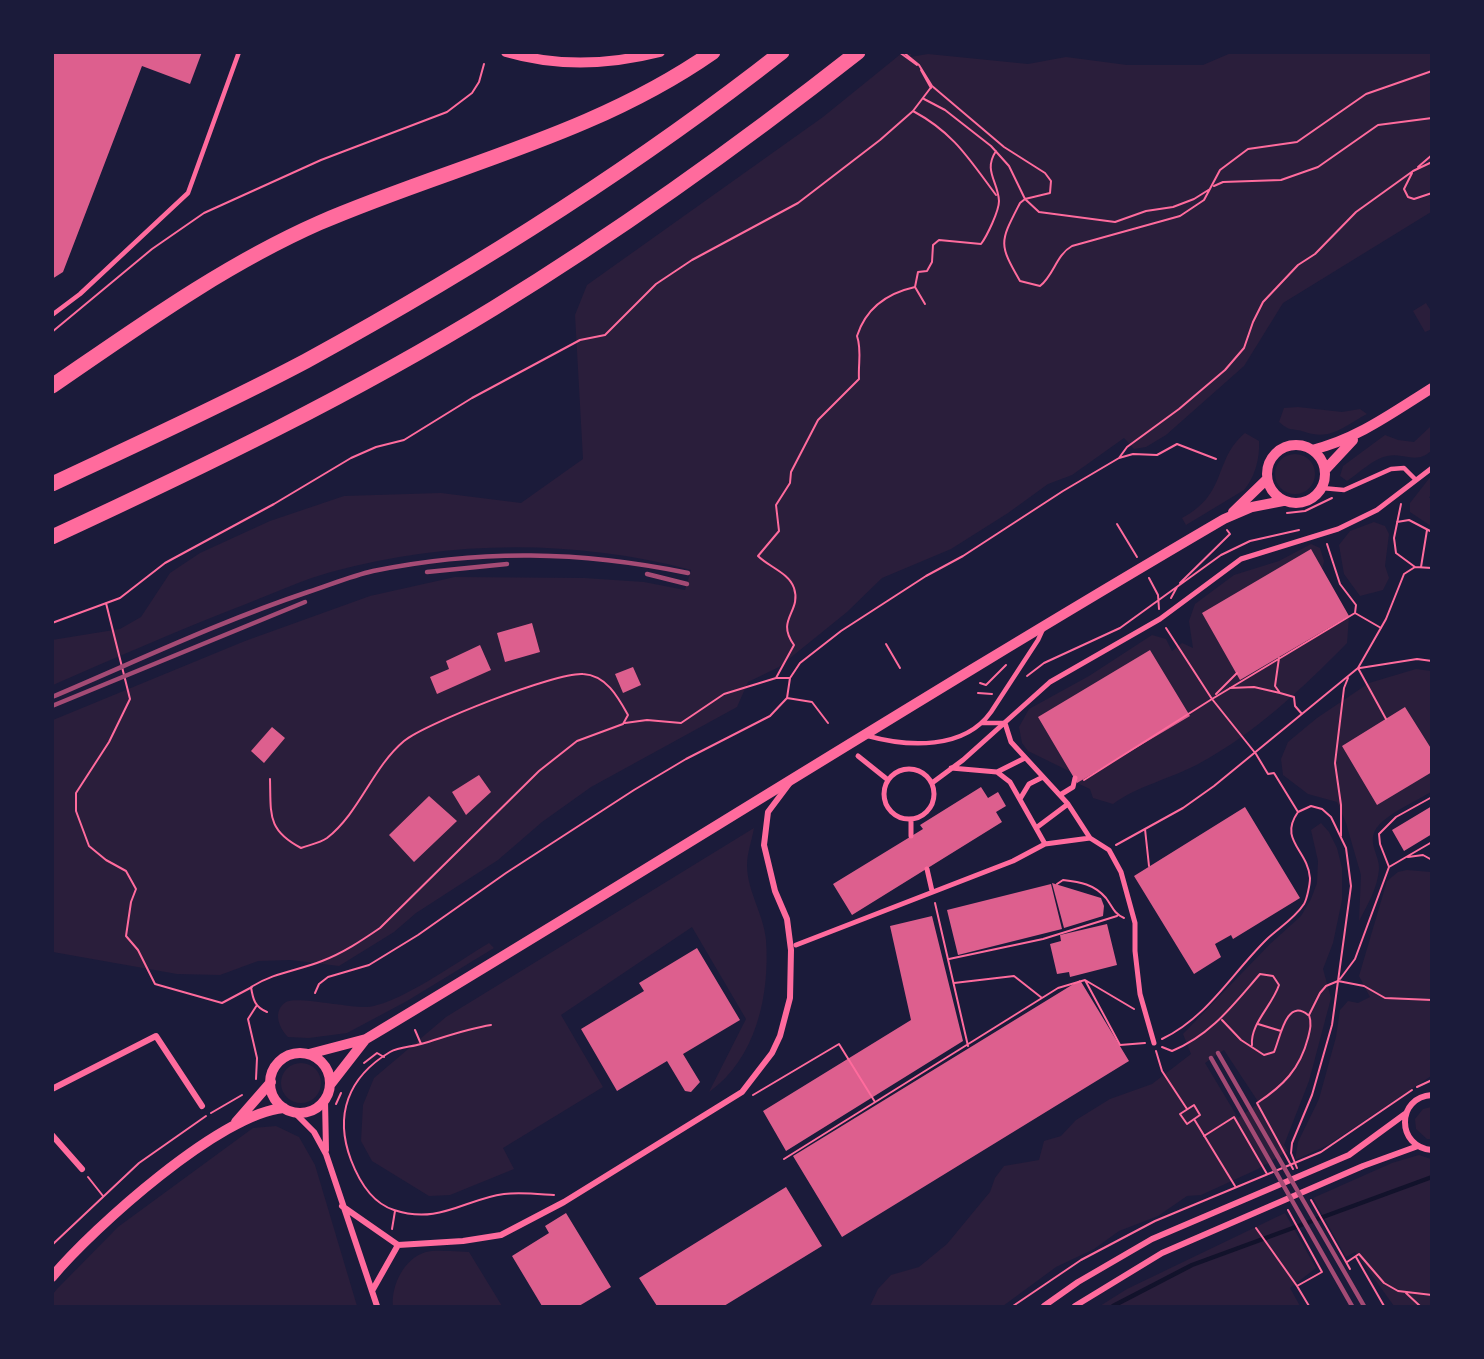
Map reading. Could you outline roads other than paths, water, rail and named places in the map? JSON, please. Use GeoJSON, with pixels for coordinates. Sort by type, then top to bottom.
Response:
{"type":"FeatureCollection","features":[{"type":"Feature","properties":{"kind":"highway"},"geometry":{"type":"LineString","coordinates":[[52,386],[173,305],[272,245],[371,202],[572,129],[666,82],[713,52]]}},
{"type":"Feature","properties":{"kind":"highway"},"geometry":{"type":"LineString","coordinates":[[52,484],[304,361],[461,272],[644,154],[782,52]]}},
{"type":"Feature","properties":{"kind":"highway"},"geometry":{"type":"LineString","coordinates":[[52,537],[208,465],[332,400],[492,309],[672,193],[858,52]]}},
{"type":"Feature","properties":{"kind":"street"},"geometry":{"type":"LineString","coordinates":[[506,52],[542,60],[579,63],[610,62],[660,52]]}},
{"type":"Feature","properties":{"kind":"street"},"geometry":{"type":"LineString","coordinates":[[1283,501],[1272,492],[1267,479],[1269,464],[1280,450],[1293,445],[1312,450],[1340,443],[1358,435],[1431,388]]}},
{"type":"Feature","properties":{"kind":"street"},"geometry":{"type":"LineString","coordinates":[[1325,471],[1358,435]]}},
{"type":"Feature","properties":{"kind":"street"},"geometry":{"type":"LineString","coordinates":[[234,1124],[271,1082],[275,1068],[282,1059],[297,1053],[309,1054],[366,1039],[790,783],[1045,624],[1143,567],[1225,524],[1252,507],[1283,501],[1305,502],[1322,488],[1325,471],[1322,460],[1312,450]]}},
{"type":"Feature","properties":{"kind":"street"},"geometry":{"type":"LineString","coordinates":[[932,783],[1005,723],[1050,682],[1160,619],[1241,559],[1323,535],[1377,510],[1431,468]]}},
{"type":"Feature","properties":{"kind":"street"},"geometry":{"type":"LineString","coordinates":[[1225,524],[1267,479]]}},
{"type":"Feature","properties":{"kind":"street"},"geometry":{"type":"LineString","coordinates":[[1005,723],[1011,742],[1068,804],[1090,838],[1109,850],[1127,886],[1136,923],[1136,959],[1145,1015],[1154,1043]]}},
{"type":"Feature","properties":{"kind":"street"},"geometry":{"type":"LineString","coordinates":[[858,756],[888,780]]}},
{"type":"Feature","properties":{"kind":"street"},"geometry":{"type":"LineString","coordinates":[[951,768],[997,772],[1025,758]]}},
{"type":"Feature","properties":{"kind":"street"},"geometry":{"type":"LineString","coordinates":[[899,770],[921,772],[932,783],[934,790],[931,806],[919,817],[911,819],[896,815],[890,810],[884,795],[888,780],[899,770]]}},
{"type":"Feature","properties":{"kind":"street"},"geometry":{"type":"LineString","coordinates":[[997,772],[1010,782],[1045,844]]}},
{"type":"Feature","properties":{"kind":"street"},"geometry":{"type":"LineString","coordinates":[[1020,799],[1029,784],[1043,777]]}},
{"type":"Feature","properties":{"kind":"street"},"geometry":{"type":"LineString","coordinates":[[1060,795],[1073,787],[1075,778]]}},
{"type":"Feature","properties":{"kind":"street"},"geometry":{"type":"LineString","coordinates":[[342,1206],[398,1245],[463,1242],[501,1235],[564,1202],[742,1092],[772,1053],[780,1036],[790,998],[791,950],[787,919],[775,891],[765,845],[768,812],[790,783]]}},
{"type":"Feature","properties":{"kind":"street"},"geometry":{"type":"LineString","coordinates":[[1036,828],[1068,804]]}},
{"type":"Feature","properties":{"kind":"street"},"geometry":{"type":"LineString","coordinates":[[911,819],[912,836]]}},
{"type":"Feature","properties":{"kind":"street"},"geometry":{"type":"LineString","coordinates":[[796,945],[1013,861],[1045,844],[1090,838]]}},
{"type":"Feature","properties":{"kind":"street"},"geometry":{"type":"LineString","coordinates":[[927,869],[932,891]]}},
{"type":"Feature","properties":{"kind":"street"},"geometry":{"type":"LineString","coordinates":[[52,1089],[156,1036],[202,1106]]}},
{"type":"Feature","properties":{"kind":"street"},"geometry":{"type":"LineString","coordinates":[[326,1154],[325,1100],[330,1085],[366,1039]]}},
{"type":"Feature","properties":{"kind":"street"},"geometry":{"type":"LineString","coordinates":[[309,1054],[325,1066],[330,1085]]}},
{"type":"Feature","properties":{"kind":"street"},"geometry":{"type":"LineString","coordinates":[[271,1082],[275,1099],[314,1132],[326,1154],[377,1306]]}},
{"type":"Feature","properties":{"kind":"street"},"geometry":{"type":"LineString","coordinates":[[1044,1306],[1078,1282],[1152,1239],[1350,1155],[1406,1114],[1415,1101],[1431,1095]]}},
{"type":"Feature","properties":{"kind":"street"},"geometry":{"type":"LineString","coordinates":[[52,1277],[134,1196],[234,1124],[267,1109],[311,1111],[325,1100]]}},
{"type":"Feature","properties":{"kind":"street"},"geometry":{"type":"LineString","coordinates":[[1406,1114],[1406,1132],[1418,1146],[1431,1150]]}},
{"type":"Feature","properties":{"kind":"street"},"geometry":{"type":"LineString","coordinates":[[52,1135],[82,1169]]}},
{"type":"Feature","properties":{"kind":"street"},"geometry":{"type":"LineString","coordinates":[[1075,1306],[1162,1253],[1363,1166],[1418,1146]]}},
{"type":"Feature","properties":{"kind":"street"},"geometry":{"type":"LineString","coordinates":[[372,1291],[398,1245]]}},
{"type":"Feature","properties":{"kind":"lane"},"geometry":{"type":"LineString","coordinates":[[52,315],[80,294],[188,194],[239,52]]}},
{"type":"Feature","properties":{"kind":"lane"},"geometry":{"type":"LineString","coordinates":[[1322,488],[1344,490],[1391,469],[1404,468],[1416,480]]}},
{"type":"Feature","properties":{"kind":"lane"},"geometry":{"type":"LineString","coordinates":[[983,723],[1038,640],[1045,624]]}},
{"type":"Feature","properties":{"kind":"lane"},"geometry":{"type":"LineString","coordinates":[[865,735],[902,744],[925,743],[946,740],[983,723],[1005,723]]}},
{"type":"Feature","properties":{"kind":"waterway"},"geometry":{"type":"LineString","coordinates":[[1113,1306],[1192,1265],[1432,1177]]}},
{"type":"Feature","properties":{"kind":"railway"},"geometry":{"type":"LineString","coordinates":[[52,697],[276,603],[373,571],[453,559],[531,556],[609,560],[688,573]]}},
{"type":"Feature","properties":{"kind":"railway"},"geometry":{"type":"LineString","coordinates":[[427,572],[507,564]]}},
{"type":"Feature","properties":{"kind":"railway"},"geometry":{"type":"LineString","coordinates":[[647,574],[687,584]]}},
{"type":"Feature","properties":{"kind":"railway"},"geometry":{"type":"LineString","coordinates":[[52,706],[305,602]]}},
{"type":"Feature","properties":{"kind":"railway"},"geometry":{"type":"LineString","coordinates":[[1218,1053],[1364,1306]]}},
{"type":"Feature","properties":{"kind":"railway"},"geometry":{"type":"LineString","coordinates":[[1211,1058],[1352,1306]]}}]}
